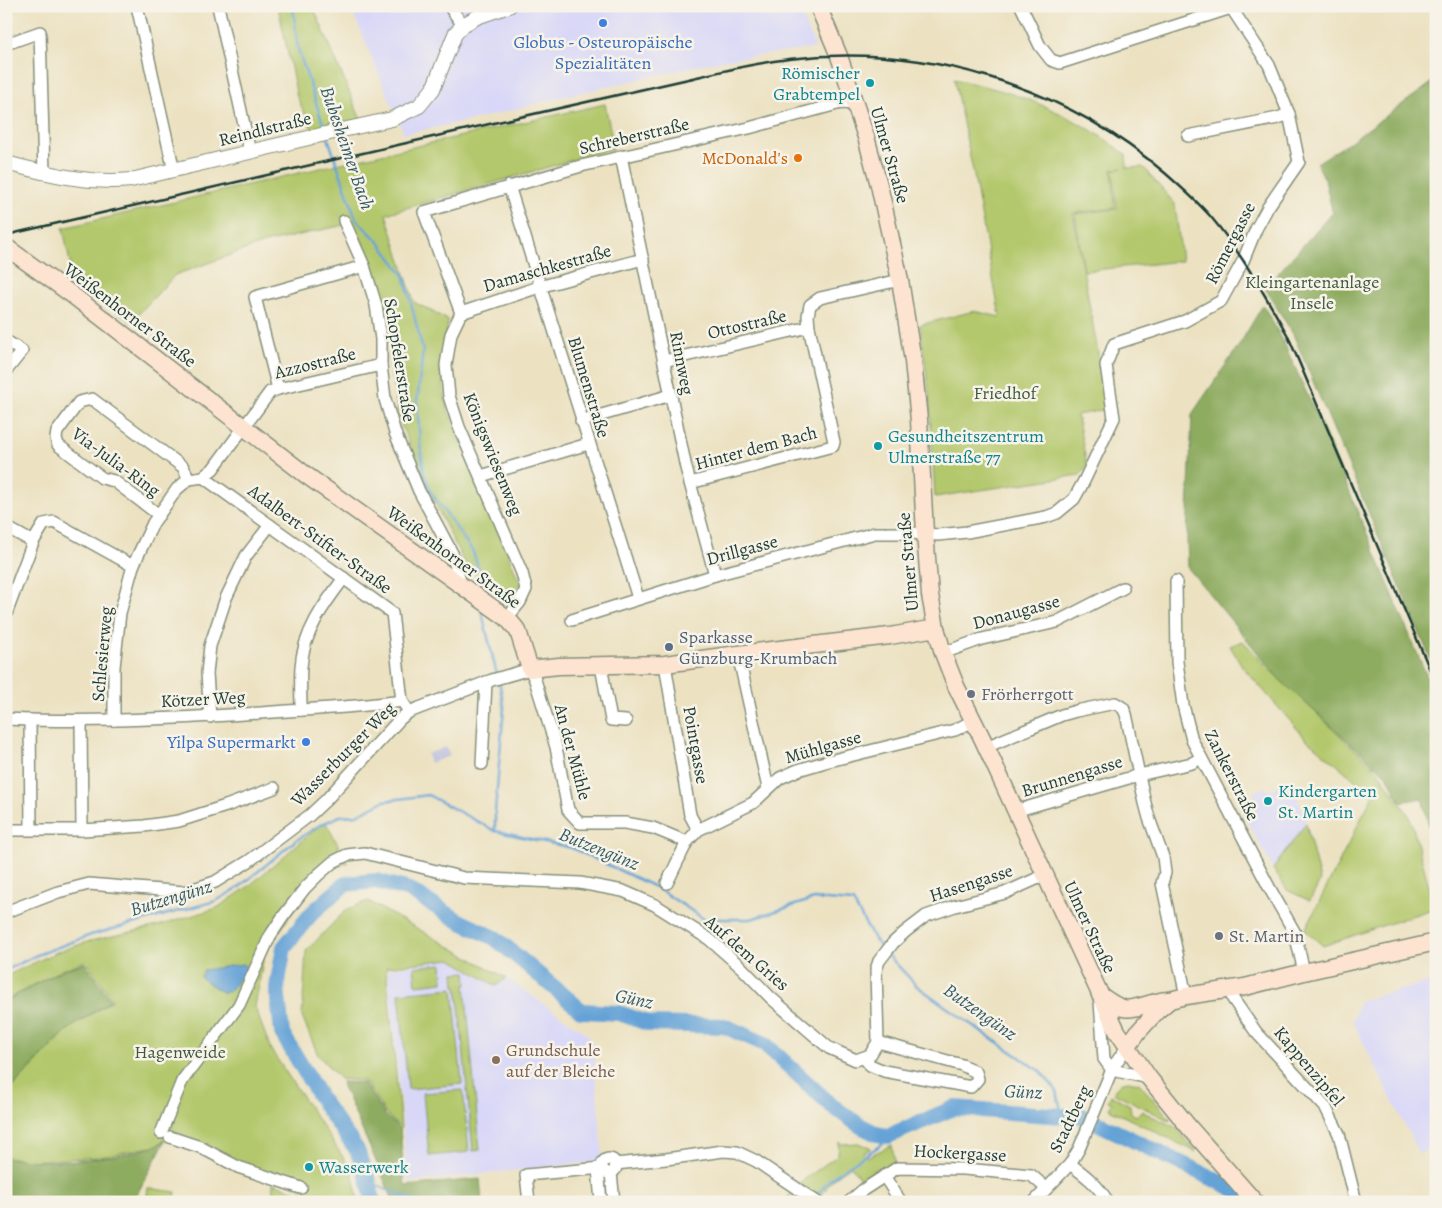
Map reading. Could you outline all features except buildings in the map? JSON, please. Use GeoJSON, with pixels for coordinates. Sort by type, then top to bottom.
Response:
{"type":"FeatureCollection","features":[{"type":"Feature","properties":{"kind":"main road","name":"Ulmer Straße"},"geometry":{"type":"LineString","coordinates":[[818,6],[839,56],[863,129],[877,178],[900,280],[913,361],[919,420],[930,595],[943,652],[973,721],[1117,1031],[1149,1078],[1188,1126],[1255,1202]]}},
{"type":"Feature","properties":{"kind":"main road","name":"Weißenhorner Straße"},"geometry":{"type":"LineString","coordinates":[[6,247],[71,294],[306,475],[508,618],[518,631],[530,669]]}},
{"type":"Feature","properties":{"kind":"main road"},"geometry":{"type":"LineString","coordinates":[[530,669],[558,666],[665,664],[882,637],[936,628]]}},
{"type":"Feature","properties":{"kind":"main road"},"geometry":{"type":"LineString","coordinates":[[1099,994],[1117,1007],[1132,1009],[1164,1000],[1238,988],[1436,942]]}},
{"type":"Feature","properties":{"kind":"main road"},"geometry":{"type":"LineString","coordinates":[[1127,1047],[1157,1011],[1170,1000]]}},
{"type":"Feature","properties":{"kind":"street"},"geometry":{"type":"LineString","coordinates":[[136,6],[174,171]]}},
{"type":"Feature","properties":{"kind":"street"},"geometry":{"type":"LineString","coordinates":[[218,6],[250,152]]}},
{"type":"Feature","properties":{"kind":"street"},"geometry":{"type":"LineString","coordinates":[[449,6],[463,25],[477,17],[509,6]]}},
{"type":"Feature","properties":{"kind":"street"},"geometry":{"type":"LineString","coordinates":[[1021,6],[1040,46],[1051,60],[1060,63],[1230,7],[1268,65],[1289,114],[1278,118],[1188,136]]}},
{"type":"Feature","properties":{"kind":"street","name":"Reindlstraße"},"geometry":{"type":"LineString","coordinates":[[6,163],[74,179],[111,182],[131,180],[392,119],[419,106],[433,89],[455,34],[463,25]]}},
{"type":"Feature","properties":{"kind":"street"},"geometry":{"type":"LineString","coordinates":[[6,44],[40,32],[44,173]]}},
{"type":"Feature","properties":{"kind":"street","name":"Schreberstraße"},"geometry":{"type":"LineString","coordinates":[[461,313],[424,212],[581,166],[748,128],[841,104],[854,104]]}},
{"type":"Feature","properties":{"kind":"street","name":"Römergasse"},"geometry":{"type":"LineString","coordinates":[[925,533],[938,535],[967,532],[1046,517],[1057,513],[1074,499],[1114,418],[1106,364],[1114,344],[1185,321],[1221,301],[1243,261],[1268,206],[1299,162],[1289,114]]}},
{"type":"Feature","properties":{"kind":"street","name":"Rinnweg"},"geometry":{"type":"LineString","coordinates":[[621,156],[690,483],[715,574]]}},
{"type":"Feature","properties":{"kind":"street","name":"Blumenstraße"},"geometry":{"type":"LineString","coordinates":[[509,186],[588,444],[638,598]]}},
{"type":"Feature","properties":{"kind":"street","name":"Schopfelerstraße"},"geometry":{"type":"LineString","coordinates":[[344,222],[364,266],[376,305],[381,339],[381,365],[385,399],[395,433],[419,490],[452,553],[468,589]]}},
{"type":"Feature","properties":{"kind":"street","name":"Damaschkestraße"},"geometry":{"type":"LineString","coordinates":[[461,313],[540,287],[643,259]]}},
{"type":"Feature","properties":{"kind":"street"},"geometry":{"type":"LineString","coordinates":[[278,389],[255,297],[364,266]]}},
{"type":"Feature","properties":{"kind":"street","name":"Hinter dem Bach"},"geometry":{"type":"LineString","coordinates":[[690,483],[833,446],[834,442],[809,327],[808,310],[810,305],[816,300],[900,280]]}},
{"type":"Feature","properties":{"kind":"street","name":"Königswiesenweg"},"geometry":{"type":"LineString","coordinates":[[461,313],[451,334],[446,365],[450,396],[459,428],[522,573],[526,589],[520,602],[508,618]]}},
{"type":"Feature","properties":{"kind":"street","name":"Ottostraße"},"geometry":{"type":"LineString","coordinates":[[664,361],[809,327]]}},
{"type":"Feature","properties":{"kind":"street"},"geometry":{"type":"LineString","coordinates":[[6,341],[22,351],[6,371]]}},
{"type":"Feature","properties":{"kind":"street","name":"Azzostraße"},"geometry":{"type":"LineString","coordinates":[[245,427],[270,392],[381,365]]}},
{"type":"Feature","properties":{"kind":"street"},"geometry":{"type":"LineString","coordinates":[[581,421],[671,395]]}},
{"type":"Feature","properties":{"kind":"street","name":"Via-Julia-Ring"},"geometry":{"type":"LineString","coordinates":[[159,515],[114,481],[102,478],[58,444],[57,432],[80,402],[92,398],[183,467],[189,479]]}},
{"type":"Feature","properties":{"kind":"street"},"geometry":{"type":"LineString","coordinates":[[189,479],[204,477],[213,469],[245,427]]}},
{"type":"Feature","properties":{"kind":"street"},"geometry":{"type":"LineString","coordinates":[[481,476],[588,444]]}},
{"type":"Feature","properties":{"kind":"street","name":"Adalbert-Stifter-Straße"},"geometry":{"type":"LineString","coordinates":[[204,477],[392,613],[402,702]]}},
{"type":"Feature","properties":{"kind":"street","name":"Schlesierweg"},"geometry":{"type":"LineString","coordinates":[[114,720],[114,667],[120,613],[134,566],[153,523],[177,489],[189,479]]}},
{"type":"Feature","properties":{"kind":"street"},"geometry":{"type":"LineString","coordinates":[[6,614],[33,542],[44,524],[54,522],[134,566]]}},
{"type":"Feature","properties":{"kind":"street"},"geometry":{"type":"LineString","coordinates":[[210,717],[207,673],[212,638],[226,598],[246,556],[270,525]]}},
{"type":"Feature","properties":{"kind":"street"},"geometry":{"type":"LineString","coordinates":[[6,527],[33,542]]}},
{"type":"Feature","properties":{"kind":"street","name":"Drillgasse"},"geometry":{"type":"LineString","coordinates":[[572,620],[715,574],[875,533],[925,533]]}},
{"type":"Feature","properties":{"kind":"street"},"geometry":{"type":"LineString","coordinates":[[301,710],[301,666],[306,640],[324,604],[344,578]]}},
{"type":"Feature","properties":{"kind":"street","name":"Zankerstraße"},"geometry":{"type":"LineString","coordinates":[[1176,582],[1177,662],[1183,706],[1192,740],[1295,933],[1304,972]]}},
{"type":"Feature","properties":{"kind":"street","name":"Donaugasse"},"geometry":{"type":"LineString","coordinates":[[943,652],[982,639],[1057,622],[1123,588]]}},
{"type":"Feature","properties":{"kind":"street"},"geometry":{"type":"LineString","coordinates":[[738,654],[768,788]]}},
{"type":"Feature","properties":{"kind":"street","name":"Pointgasse"},"geometry":{"type":"LineString","coordinates":[[665,664],[690,814],[698,830]]}},
{"type":"Feature","properties":{"kind":"street"},"geometry":{"type":"LineString","coordinates":[[601,666],[611,720],[626,721]]}},
{"type":"Feature","properties":{"kind":"street","name":"Wasserburger Weg"},"geometry":{"type":"LineString","coordinates":[[6,912],[58,892],[89,884],[184,892],[215,882],[249,861],[310,815],[400,719],[409,712],[489,681],[530,669]]}},
{"type":"Feature","properties":{"kind":"street","name":"An der Mühle"},"geometry":{"type":"LineString","coordinates":[[530,669],[556,747],[568,810],[580,823],[625,822],[654,828],[687,842]]}},
{"type":"Feature","properties":{"kind":"street"},"geometry":{"type":"LineString","coordinates":[[482,764],[489,681]]}},
{"type":"Feature","properties":{"kind":"street"},"geometry":{"type":"LineString","coordinates":[[402,702],[409,712]]}},
{"type":"Feature","properties":{"kind":"street","name":"Kötzer Weg"},"geometry":{"type":"LineString","coordinates":[[6,719],[81,721],[210,717],[402,702]]}},
{"type":"Feature","properties":{"kind":"street"},"geometry":{"type":"LineString","coordinates":[[986,747],[1076,711],[1115,703],[1123,708],[1126,714],[1149,818],[1163,857],[1165,873],[1162,883],[1186,996]]}},
{"type":"Feature","properties":{"kind":"street"},"geometry":{"type":"LineString","coordinates":[[30,720],[31,829]]}},
{"type":"Feature","properties":{"kind":"street"},"geometry":{"type":"LineString","coordinates":[[81,721],[82,830]]}},
{"type":"Feature","properties":{"kind":"street","name":"Mühlgasse"},"geometry":{"type":"LineString","coordinates":[[667,883],[687,842],[698,830],[746,807],[761,797],[780,778],[798,770],[955,730],[973,721]]}},
{"type":"Feature","properties":{"kind":"street","name":"Brunnengasse"},"geometry":{"type":"LineString","coordinates":[[1015,811],[1139,775],[1192,763],[1201,758]]}},
{"type":"Feature","properties":{"kind":"street"},"geometry":{"type":"LineString","coordinates":[[6,830],[82,830],[144,826],[179,821],[274,788]]}},
{"type":"Feature","properties":{"kind":"street","name":"Auf dem Gries"},"geometry":{"type":"LineString","coordinates":[[301,1188],[238,1167],[200,1147],[165,1135],[182,1081],[239,1005],[274,930],[305,888],[339,858],[347,855],[365,854],[464,878],[580,883],[624,891],[655,905],[709,939],[741,967],[771,998],[829,1048],[856,1060],[864,1058],[870,1065],[884,1071],[972,1088],[978,1079],[976,1072],[962,1066],[878,1042]]}},
{"type":"Feature","properties":{"kind":"street","name":"Hasengasse"},"geometry":{"type":"LineString","coordinates":[[878,1042],[876,970],[879,961],[893,942],[926,916],[1005,893],[1045,875]]}},
{"type":"Feature","properties":{"kind":"street","name":"Kappenzipfel"},"geometry":{"type":"LineString","coordinates":[[1238,988],[1233,1000],[1262,1038],[1326,1108],[1339,1134],[1356,1202]]}},
{"type":"Feature","properties":{"kind":"street"},"geometry":{"type":"LineString","coordinates":[[1099,994],[1104,1059],[1112,1070],[1149,1078]]}},
{"type":"Feature","properties":{"kind":"street"},"geometry":{"type":"LineString","coordinates":[[864,1058],[870,1056],[878,1042]]}},
{"type":"Feature","properties":{"kind":"street","name":"Stadtberg"},"geometry":{"type":"LineString","coordinates":[[1034,1202],[1070,1164],[1082,1142],[1112,1070],[1127,1047]]}},
{"type":"Feature","properties":{"kind":"street"},"geometry":{"type":"LineString","coordinates":[[529,1202],[526,1175],[607,1168],[723,1151],[737,1152],[756,1160],[809,1196]]}},
{"type":"Feature","properties":{"kind":"street"},"geometry":{"type":"LineString","coordinates":[[1070,1164],[1088,1177],[1102,1191],[1108,1202]]}},
{"type":"Feature","properties":{"kind":"street"},"geometry":{"type":"LineString","coordinates":[[601,1202],[607,1168]]}},
{"type":"Feature","properties":{"kind":"street"},"geometry":{"type":"LineString","coordinates":[[607,1168],[614,1202]]}},
{"type":"Feature","properties":{"kind":"street","name":"Hockergasse"},"geometry":{"type":"LineString","coordinates":[[849,1202],[897,1168],[964,1169],[1031,1175],[1046,1188]]}},
{"type":"Feature","properties":{"kind":"street"},"geometry":{"type":"LineString","coordinates":[[884,1176],[901,1202]]}},
{"type":"Feature","properties":{"kind":"shaded area"},"geometry":{"type":"Polygon","coordinates":[[[350,6],[797,6],[816,48],[723,60],[557,98],[486,117],[404,134],[350,6]]]}},
{"type":"Feature","properties":{"kind":"shaded area"},"geometry":{"type":"Polygon","coordinates":[[[446,747],[450,756],[430,763],[427,754],[446,747]]]}},
{"type":"Feature","properties":{"kind":"shaded area"},"geometry":{"type":"Polygon","coordinates":[[[1292,780],[1306,823],[1273,869],[1245,817],[1249,802],[1255,799],[1253,792],[1266,787],[1268,791],[1292,780]]]}},
{"type":"Feature","properties":{"kind":"shaded area","name":"Grundschule auf der Bleiche"},"geometry":{"type":"Polygon","coordinates":[[[451,959],[495,986],[506,978],[587,1034],[593,1043],[603,1161],[408,1182],[388,969],[451,959]]]}},
{"type":"Feature","properties":{"kind":"shaded area"},"geometry":{"type":"Polygon","coordinates":[[[1436,980],[1436,1146],[1419,1154],[1353,1022],[1359,1001],[1436,980]]]}},
{"type":"Feature","properties":{"kind":"green space"},"geometry":{"type":"Polygon","coordinates":[[[278,6],[313,6],[361,120],[314,133],[297,97],[278,6]]]}},
{"type":"Feature","properties":{"kind":"green space","name":"Kleingartenanlage Insele"},"geometry":{"type":"Polygon","coordinates":[[[1436,76],[1436,672],[1293,334],[1265,288],[1330,215],[1333,214],[1325,180],[1317,163],[1347,144],[1429,85],[1436,76]]]}},
{"type":"Feature","properties":{"kind":"green space","name":"Friedhof"},"geometry":{"type":"Polygon","coordinates":[[[954,79],[1006,92],[1038,103],[1084,126],[1113,145],[1126,155],[1127,168],[1143,167],[1175,204],[1182,261],[1084,271],[1075,214],[1117,209],[1113,170],[1122,168],[1112,169],[1115,208],[1073,213],[1108,409],[1077,415],[1087,466],[1080,475],[935,497],[929,393],[920,325],[974,311],[1000,317],[954,79]]]}},
{"type":"Feature","properties":{"kind":"green space"},"geometry":{"type":"Polygon","coordinates":[[[605,104],[614,148],[386,214],[414,302],[448,320],[441,369],[447,408],[520,583],[514,595],[502,598],[466,566],[439,512],[399,420],[391,372],[385,305],[372,262],[353,223],[264,243],[175,275],[131,322],[73,278],[63,228],[605,104]]]}},
{"type":"Feature","properties":{"kind":"green space"},"geometry":{"type":"Polygon","coordinates":[[[1263,305],[1282,339],[1323,429],[1436,698],[1436,853],[1422,798],[1401,802],[1387,776],[1280,680],[1188,568],[1187,538],[1192,414],[1238,347],[1263,305]]]}},
{"type":"Feature","properties":{"kind":"green space"},"geometry":{"type":"Polygon","coordinates":[[[1243,641],[1267,667],[1377,770],[1410,817],[1435,908],[1323,946],[1305,930],[1373,795],[1306,739],[1242,666],[1230,646],[1243,641]]]}},
{"type":"Feature","properties":{"kind":"green space","name":"Hagenweide"},"geometry":{"type":"Polygon","coordinates":[[[325,821],[348,863],[328,870],[305,893],[264,955],[255,1007],[271,1050],[351,1169],[359,1202],[304,1202],[301,1188],[170,1137],[155,1146],[100,1157],[31,1161],[6,1157],[6,1095],[66,1031],[113,1000],[86,961],[61,970],[6,1000],[6,976],[57,952],[90,941],[158,926],[217,908],[249,886],[325,821]]]}},
{"type":"Feature","properties":{"kind":"green space"},"geometry":{"type":"Polygon","coordinates":[[[1306,823],[1320,881],[1310,901],[1287,890],[1273,869],[1306,823]]]}},
{"type":"Feature","properties":{"kind":"green space"},"geometry":{"type":"Polygon","coordinates":[[[368,901],[506,978],[496,986],[451,959],[386,967],[401,1128],[385,1113],[365,1081],[340,1079],[318,1055],[302,1017],[306,951],[346,910],[368,901]]]}},
{"type":"Feature","properties":{"kind":"green space"},"geometry":{"type":"Polygon","coordinates":[[[85,963],[111,1000],[66,1031],[12,1087],[6,1082],[6,1001],[62,970],[85,963]]]}},
{"type":"Feature","properties":{"kind":"green space"},"geometry":{"type":"Polygon","coordinates":[[[442,964],[443,982],[416,985],[414,967],[442,964]]]}},
{"type":"Feature","properties":{"kind":"green space"},"geometry":{"type":"Polygon","coordinates":[[[466,972],[467,985],[465,985],[480,1150],[473,1151],[457,986],[455,986],[454,973],[466,972]]]}},
{"type":"Feature","properties":{"kind":"green space"},"geometry":{"type":"Polygon","coordinates":[[[453,988],[462,1084],[408,1089],[399,993],[453,988]]]}},
{"type":"Feature","properties":{"kind":"green space"},"geometry":{"type":"Polygon","coordinates":[[[341,1082],[364,1083],[384,1114],[400,1129],[405,1186],[480,1179],[482,1202],[394,1202],[341,1082]]]}},
{"type":"Feature","properties":{"kind":"green space"},"geometry":{"type":"Polygon","coordinates":[[[1122,1082],[1139,1083],[1171,1120],[1113,1092],[1122,1082]]]}},
{"type":"Feature","properties":{"kind":"green space"},"geometry":{"type":"Polygon","coordinates":[[[463,1090],[469,1152],[429,1156],[423,1093],[463,1090]]]}},
{"type":"Feature","properties":{"kind":"green space"},"geometry":{"type":"Polygon","coordinates":[[[1111,1095],[1130,1105],[1131,1113],[1136,1116],[1141,1111],[1177,1128],[1196,1152],[1109,1109],[1112,1103],[1108,1101],[1111,1095]]]}},
{"type":"Feature","properties":{"kind":"green space"},"geometry":{"type":"Polygon","coordinates":[[[165,1141],[133,1202],[6,1202],[6,1158],[37,1161],[83,1160],[134,1152],[165,1141]]]}},
{"type":"Feature","properties":{"kind":"green space"},"geometry":{"type":"Polygon","coordinates":[[[839,1142],[842,1144],[858,1143],[870,1147],[870,1149],[863,1153],[867,1157],[892,1145],[895,1166],[865,1185],[851,1166],[833,1179],[816,1202],[784,1202],[798,1184],[838,1155],[839,1142]]]}},
{"type":"Feature","properties":{"kind":"green space"},"geometry":{"type":"Polygon","coordinates":[[[273,1183],[297,1191],[300,1202],[272,1202],[273,1183]]]}},
{"type":"Feature","properties":{"kind":"green space"},"geometry":{"type":"Polygon","coordinates":[[[148,1188],[176,1192],[174,1202],[146,1202],[148,1188]]]}},
{"type":"Feature","properties":{"kind":"water"},"geometry":{"type":"Polygon","coordinates":[[[243,964],[247,968],[230,991],[223,993],[200,977],[204,970],[243,964]]]}},
{"type":"Feature","properties":{"kind":"waterway","name":"Bubesheimer Bach"},"geometry":{"type":"LineString","coordinates":[[293,6],[298,49],[325,130]]}},
{"type":"Feature","properties":{"kind":"waterway","name":"Bubesheimer Bach"},"geometry":{"type":"LineString","coordinates":[[328,138],[356,219],[379,242],[404,275],[423,351],[417,402],[424,473],[431,492],[473,552],[484,585],[483,595]]}},
{"type":"Feature","properties":{"kind":"waterway","name":"Bubesheimer Bach"},"geometry":{"type":"LineString","coordinates":[[482,608],[497,675]]}},
{"type":"Feature","properties":{"kind":"waterway","name":"Bubesheimer Bach"},"geometry":{"type":"LineString","coordinates":[[495,831],[504,707],[499,681]]}},
{"type":"Feature","properties":{"kind":"waterway","name":"Butzengünz"},"geometry":{"type":"LineString","coordinates":[[6,970],[37,955],[91,935],[216,901],[238,888],[295,841],[320,825],[340,816],[357,815],[384,801],[428,795],[495,831],[572,848],[657,888],[704,919],[751,919],[814,899],[853,902],[874,939],[884,950]]}},
{"type":"Feature","properties":{"kind":"waterway","name":"Günz"},"geometry":{"type":"LineString","coordinates":[[373,1202],[369,1182],[357,1150],[324,1104],[282,1033],[277,987],[284,947],[312,913],[345,884],[376,881],[409,890],[459,921],[495,938],[582,1011],[619,1013],[650,1024],[724,1026],[765,1044],[831,1105],[859,1125],[877,1134],[888,1136],[954,1108],[1083,1116],[1251,1197]]}},
{"type":"Feature","properties":{"kind":"waterway","name":"Butzengünz"},"geometry":{"type":"LineString","coordinates":[[887,954],[917,986],[1040,1071],[1057,1091],[1062,1116]]}},
{"type":"Feature","properties":{"kind":"waterway"},"geometry":{"type":"LineString","coordinates":[[816,1196],[829,1180],[878,1147],[888,1136]]}},
{"type":"Feature","properties":{"kind":"waterway"},"geometry":{"type":"LineString","coordinates":[[369,1182],[418,1202]]}},
{"type":"Feature","properties":{"kind":"railway"},"geometry":{"type":"LineString","coordinates":[[6,235],[750,65],[789,59],[840,56],[890,58],[940,65],[989,77],[1036,94],[1082,116],[1125,142],[1165,173],[1195,200],[1233,245],[1262,290],[1288,336],[1436,684]]}},
{"type":"Feature","properties":{"kind":"place","name":"Globus - Osteuropäische Spezialitäten"},"geometry":{"type":"Point","coordinates":[603,23]}},
{"type":"Feature","properties":{"kind":"place","name":"Römischer Grabtempel"},"geometry":{"type":"Point","coordinates":[870,83]}},
{"type":"Feature","properties":{"kind":"place","name":"McDonald's"},"geometry":{"type":"Point","coordinates":[798,158]}},
{"type":"Feature","properties":{"kind":"place","name":"Gesundheitszentrum Ulmerstraße 77"},"geometry":{"type":"Point","coordinates":[878,446]}},
{"type":"Feature","properties":{"kind":"place","name":"Sparkasse Günzburg-Krumbach"},"geometry":{"type":"Point","coordinates":[669,647]}},
{"type":"Feature","properties":{"kind":"place","name":"Frörherrgott"},"geometry":{"type":"Point","coordinates":[971,694]}},
{"type":"Feature","properties":{"kind":"place","name":"Yilpa Supermarkt"},"geometry":{"type":"Point","coordinates":[306,742]}},
{"type":"Feature","properties":{"kind":"place","name":"Kindergarten St. Martin"},"geometry":{"type":"Point","coordinates":[1268,801]}},
{"type":"Feature","properties":{"kind":"place","name":"St. Martin"},"geometry":{"type":"Point","coordinates":[1219,936]}},
{"type":"Feature","properties":{"kind":"place","name":"Grundschule auf der Bleiche"},"geometry":{"type":"Point","coordinates":[496,1060]}},
{"type":"Feature","properties":{"kind":"place","name":"Wasserwerk"},"geometry":{"type":"Point","coordinates":[309,1167]}}]}
